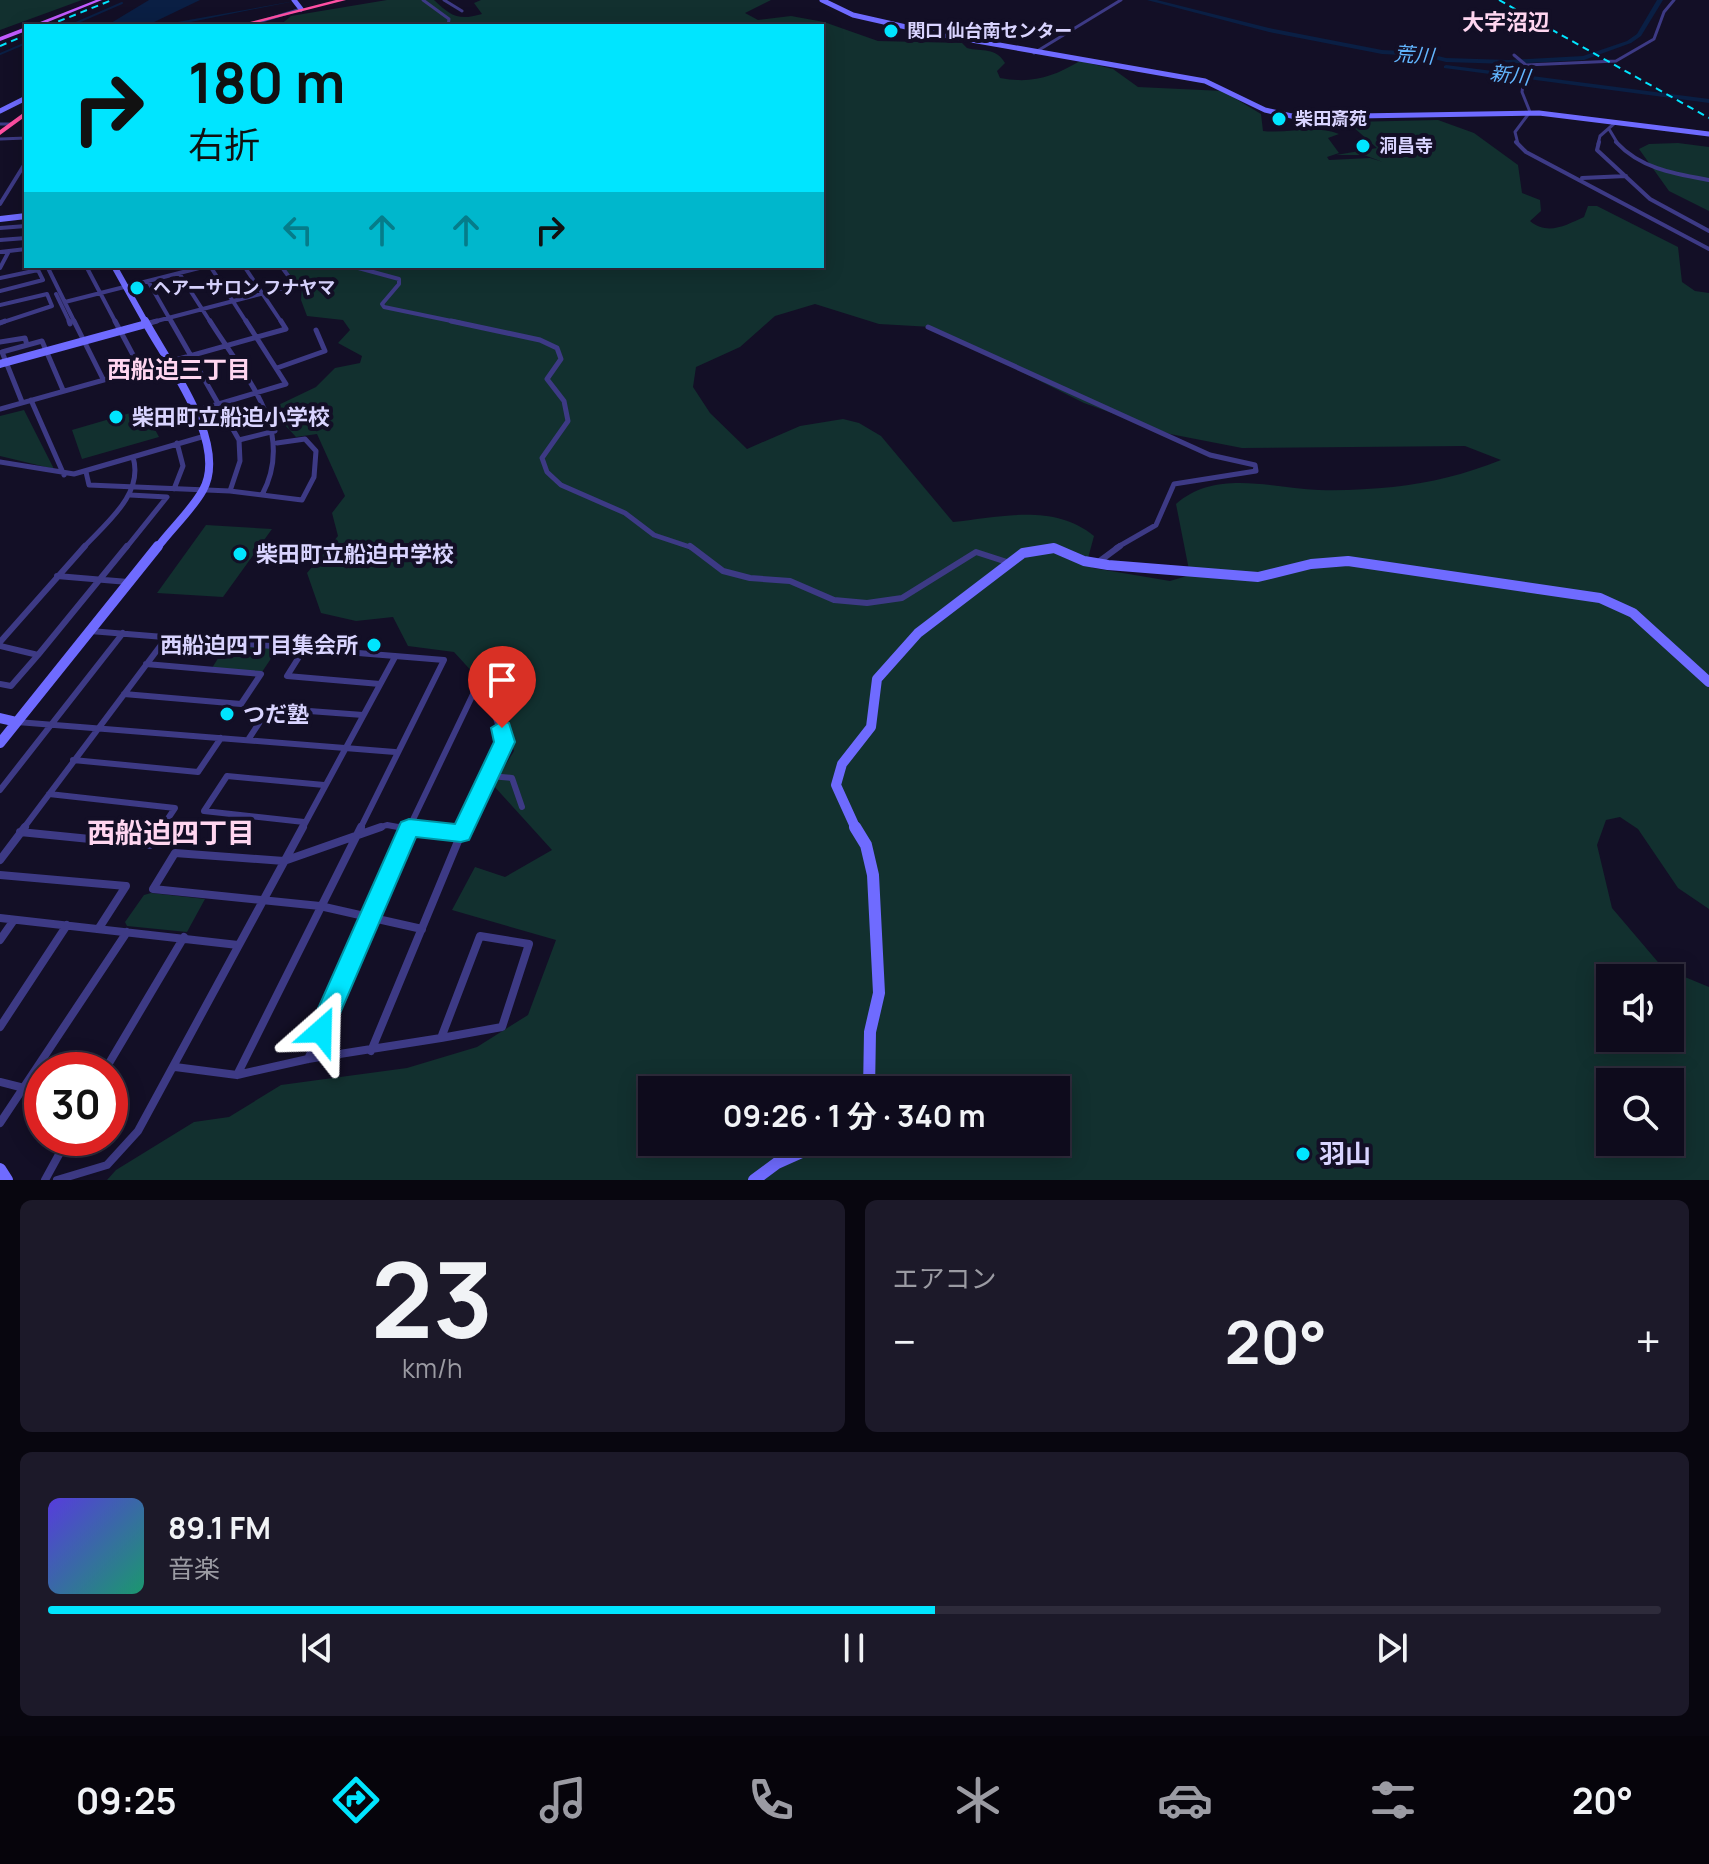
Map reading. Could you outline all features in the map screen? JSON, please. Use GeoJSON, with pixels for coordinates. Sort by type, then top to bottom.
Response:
{"type":"FeatureCollection","features":[{"type":"Feature","properties":{"kind":"highway"},"geometry":{"type":"LineString","coordinates":[[237,24],[298,6],[334,0]]}},
{"type":"Feature","properties":{"kind":"highway"},"geometry":{"type":"LineString","coordinates":[[243,24],[298,6],[343,0]]}},
{"type":"Feature","properties":{"kind":"highway"},"geometry":{"type":"LineString","coordinates":[[0,136],[11,124],[24,117]]}},
{"type":"Feature","properties":{"kind":"highway"},"geometry":{"type":"LineString","coordinates":[[0,136],[24,118]]}},
{"type":"Feature","properties":{"kind":"main road"},"geometry":{"type":"LineString","coordinates":[[38,24],[100,0]]}},
{"type":"Feature","properties":{"kind":"main road"},"geometry":{"type":"LineString","coordinates":[[0,39],[24,30]]}},
{"type":"Feature","properties":{"kind":"street"},"geometry":{"type":"LineString","coordinates":[[423,0],[449,19],[448,24]]}},
{"type":"Feature","properties":{"kind":"street"},"geometry":{"type":"LineString","coordinates":[[444,0],[462,11]]}},
{"type":"Feature","properties":{"kind":"street"},"geometry":{"type":"LineString","coordinates":[[822,0],[867,19],[1034,53],[1137,66],[1205,81],[1265,110],[1296,117],[1530,112],[1709,134]]}},
{"type":"Feature","properties":{"kind":"street"},"geometry":{"type":"LineString","coordinates":[[1034,53],[1121,0]]}},
{"type":"Feature","properties":{"kind":"street"},"geometry":{"type":"LineString","coordinates":[[1515,56],[1525,65],[1616,61],[1654,39],[1664,12],[1674,0]]}},
{"type":"Feature","properties":{"kind":"street"},"geometry":{"type":"LineString","coordinates":[[251,24],[298,6]]}},
{"type":"Feature","properties":{"kind":"street"},"geometry":{"type":"LineString","coordinates":[[1525,65],[1523,96],[1530,112]]}},
{"type":"Feature","properties":{"kind":"street"},"geometry":{"type":"LineString","coordinates":[[0,111],[24,99]]}},
{"type":"Feature","properties":{"kind":"street"},"geometry":{"type":"LineString","coordinates":[[1530,112],[1515,132],[1515,141],[1526,152],[1582,178],[1602,194],[1709,249]]}},
{"type":"Feature","properties":{"kind":"street"},"geometry":{"type":"LineString","coordinates":[[1616,122],[1597,142],[1597,150],[1650,199],[1709,231]]}},
{"type":"Feature","properties":{"kind":"street"},"geometry":{"type":"LineString","coordinates":[[0,124],[11,124]]}},
{"type":"Feature","properties":{"kind":"street"},"geometry":{"type":"LineString","coordinates":[[1609,129],[1623,148],[1644,165],[1666,173],[1709,180]]}},
{"type":"Feature","properties":{"kind":"street"},"geometry":{"type":"LineString","coordinates":[[0,136],[24,138]]}},
{"type":"Feature","properties":{"kind":"street"},"geometry":{"type":"LineString","coordinates":[[0,204],[24,165]]}},
{"type":"Feature","properties":{"kind":"street"},"geometry":{"type":"LineString","coordinates":[[1582,178],[1626,176]]}},
{"type":"Feature","properties":{"kind":"street"},"geometry":{"type":"LineString","coordinates":[[15,178],[24,177]]}},
{"type":"Feature","properties":{"kind":"street"},"geometry":{"type":"LineString","coordinates":[[0,219],[24,216]]}},
{"type":"Feature","properties":{"kind":"street"},"geometry":{"type":"LineString","coordinates":[[0,228],[24,226]]}},
{"type":"Feature","properties":{"kind":"street"},"geometry":{"type":"LineString","coordinates":[[0,240],[24,238]]}},
{"type":"Feature","properties":{"kind":"street"},"geometry":{"type":"LineString","coordinates":[[0,252],[24,249]]}},
{"type":"Feature","properties":{"kind":"street"},"geometry":{"type":"LineString","coordinates":[[0,268],[9,251]]}},
{"type":"Feature","properties":{"kind":"street"},"geometry":{"type":"LineString","coordinates":[[44,268],[70,324]]}},
{"type":"Feature","properties":{"kind":"street"},"geometry":{"type":"LineString","coordinates":[[48,268],[103,379]]}},
{"type":"Feature","properties":{"kind":"street"},"geometry":{"type":"LineString","coordinates":[[87,268],[140,368]]}},
{"type":"Feature","properties":{"kind":"street"},"geometry":{"type":"LineString","coordinates":[[0,743],[203,490],[211,464],[195,411],[115,268]]}},
{"type":"Feature","properties":{"kind":"street"},"geometry":{"type":"LineString","coordinates":[[195,411],[286,384],[258,337],[209,268]]}},
{"type":"Feature","properties":{"kind":"street"},"geometry":{"type":"LineString","coordinates":[[0,409],[286,329],[245,268]]}},
{"type":"Feature","properties":{"kind":"street"},"geometry":{"type":"LineString","coordinates":[[3,363],[295,285],[282,268]]}},
{"type":"Feature","properties":{"kind":"street"},"geometry":{"type":"LineString","coordinates":[[358,268],[399,279],[399,284],[382,304],[388,308],[530,338],[557,348],[561,359],[547,379],[564,401],[568,421],[542,458],[547,472],[570,490],[632,517],[648,532],[688,544],[723,571],[750,578],[790,581],[826,598],[867,603],[912,594],[972,553],[985,553],[1010,563]]}},
{"type":"Feature","properties":{"kind":"street"},"geometry":{"type":"LineString","coordinates":[[0,278],[38,270],[43,280],[0,291]]}},
{"type":"Feature","properties":{"kind":"street"},"geometry":{"type":"LineString","coordinates":[[65,302],[182,270],[201,310],[275,431],[274,471],[262,495]]}},
{"type":"Feature","properties":{"kind":"street"},"geometry":{"type":"LineString","coordinates":[[148,281],[239,440],[240,461],[230,491]]}},
{"type":"Feature","properties":{"kind":"street"},"geometry":{"type":"LineString","coordinates":[[0,305],[47,294],[52,306],[0,323]]}},
{"type":"Feature","properties":{"kind":"street"},"geometry":{"type":"LineString","coordinates":[[928,327],[1210,455],[1255,465],[1256,471],[1174,484],[1161,521],[1154,528],[1111,549],[1097,563]]}},
{"type":"Feature","properties":{"kind":"street"},"geometry":{"type":"LineString","coordinates":[[277,368],[325,351],[316,330]]}},
{"type":"Feature","properties":{"kind":"street"},"geometry":{"type":"LineString","coordinates":[[0,342],[18,337],[25,338],[27,345]]}},
{"type":"Feature","properties":{"kind":"street"},"geometry":{"type":"LineString","coordinates":[[22,402],[3,363],[2,352],[42,341],[63,390]]}},
{"type":"Feature","properties":{"kind":"street"},"geometry":{"type":"LineString","coordinates":[[31,400],[64,475]]}},
{"type":"Feature","properties":{"kind":"street"},"geometry":{"type":"LineString","coordinates":[[239,440],[275,431]]}},
{"type":"Feature","properties":{"kind":"street"},"geometry":{"type":"LineString","coordinates":[[0,462],[64,475],[86,472],[205,436]]}},
{"type":"Feature","properties":{"kind":"street"},"geometry":{"type":"LineString","coordinates":[[131,491],[230,491],[302,500],[314,477],[317,454],[305,439],[277,443]]}},
{"type":"Feature","properties":{"kind":"street"},"geometry":{"type":"LineString","coordinates":[[174,489],[183,466],[177,443]]}},
{"type":"Feature","properties":{"kind":"street"},"geometry":{"type":"LineString","coordinates":[[38,655],[0,644],[131,491],[138,474],[133,457]]}},
{"type":"Feature","properties":{"kind":"street"},"geometry":{"type":"LineString","coordinates":[[0,684],[11,686],[167,497],[89,485],[86,472]]}},
{"type":"Feature","properties":{"kind":"street"},"geometry":{"type":"LineString","coordinates":[[869,1076],[870,1032],[879,993],[873,875],[866,845],[841,800],[836,785],[838,775],[842,764],[871,727],[875,685],[889,664],[918,633],[1023,553],[1054,548],[1097,563],[1258,577],[1311,564],[1348,561],[1580,594],[1633,613],[1709,682]]}},
{"type":"Feature","properties":{"kind":"street"},"geometry":{"type":"LineString","coordinates":[[57,576],[128,582]]}},
{"type":"Feature","properties":{"kind":"street"},"geometry":{"type":"LineString","coordinates":[[87,631],[444,660],[395,752],[237,1075]]}},
{"type":"Feature","properties":{"kind":"street"},"geometry":{"type":"LineString","coordinates":[[0,790],[123,633]]}},
{"type":"Feature","properties":{"kind":"street"},"geometry":{"type":"LineString","coordinates":[[0,860],[167,637]]}},
{"type":"Feature","properties":{"kind":"street"},"geometry":{"type":"LineString","coordinates":[[304,649],[287,676],[380,684]]}},
{"type":"Feature","properties":{"kind":"street"},"geometry":{"type":"LineString","coordinates":[[57,1180],[107,1165],[138,1131],[395,657]]}},
{"type":"Feature","properties":{"kind":"street"},"geometry":{"type":"LineString","coordinates":[[124,694],[241,704],[261,674],[146,664]]}},
{"type":"Feature","properties":{"kind":"street"},"geometry":{"type":"LineString","coordinates":[[308,1059],[372,919],[409,828],[476,688],[495,715],[504,742],[461,834],[371,1051]]}},
{"type":"Feature","properties":{"kind":"street"},"geometry":{"type":"LineString","coordinates":[[248,740],[269,708],[363,715]]}},
{"type":"Feature","properties":{"kind":"street"},"geometry":{"type":"LineString","coordinates":[[0,718],[17,722],[395,752]]}},
{"type":"Feature","properties":{"kind":"street"},"geometry":{"type":"LineString","coordinates":[[73,760],[198,772],[221,738]]}},
{"type":"Feature","properties":{"kind":"street"},"geometry":{"type":"LineString","coordinates":[[304,822],[204,811],[227,776],[324,785]]}},
{"type":"Feature","properties":{"kind":"street"},"geometry":{"type":"LineString","coordinates":[[490,776],[512,778],[522,807]]}},
{"type":"Feature","properties":{"kind":"street"},"geometry":{"type":"LineString","coordinates":[[20,832],[150,845],[175,808],[49,794]]}},
{"type":"Feature","properties":{"kind":"street"},"geometry":{"type":"LineString","coordinates":[[422,929],[320,906],[153,889],[175,853],[284,861],[387,825],[461,834]]}},
{"type":"Feature","properties":{"kind":"street"},"geometry":{"type":"LineString","coordinates":[[0,875],[126,886],[99,928]]}},
{"type":"Feature","properties":{"kind":"street"},"geometry":{"type":"LineString","coordinates":[[0,918],[238,945]]}},
{"type":"Feature","properties":{"kind":"street"},"geometry":{"type":"LineString","coordinates":[[0,940],[14,920]]}},
{"type":"Feature","properties":{"kind":"street"},"geometry":{"type":"LineString","coordinates":[[0,1027],[67,925]]}},
{"type":"Feature","properties":{"kind":"street"},"geometry":{"type":"LineString","coordinates":[[48,1052],[127,932]]}},
{"type":"Feature","properties":{"kind":"street"},"geometry":{"type":"LineString","coordinates":[[175,1067],[237,1075],[308,1059],[371,1051],[502,1027],[529,944],[480,936],[441,1038]]}},
{"type":"Feature","properties":{"kind":"street"},"geometry":{"type":"LineString","coordinates":[[116,1052],[184,937]]}},
{"type":"Feature","properties":{"kind":"street"},"geometry":{"type":"LineString","coordinates":[[0,1082],[24,1088],[0,1123]]}},
{"type":"Feature","properties":{"kind":"street"},"geometry":{"type":"LineString","coordinates":[[45,1180],[58,1156]]}},
{"type":"Feature","properties":{"kind":"street"},"geometry":{"type":"LineString","coordinates":[[754,1180],[793,1156]]}},
{"type":"Feature","properties":{"kind":"street"},"geometry":{"type":"LineString","coordinates":[[0,1169],[7,1180]]}},
{"type":"Feature","properties":{"kind":"green space"},"geometry":{"type":"Polygon","coordinates":[[[0,0],[82,0],[0,30],[0,0]]]}},
{"type":"Feature","properties":{"kind":"green space"},"geometry":{"type":"Polygon","coordinates":[[[387,0],[434,0],[450,13],[467,17],[482,14],[474,3],[481,0],[771,0],[745,13],[758,20],[791,16],[824,22],[878,41],[962,43],[967,48],[997,54],[1005,63],[997,71],[1000,78],[1042,78],[1080,61],[1113,69],[1138,87],[1223,91],[1261,114],[1263,131],[1311,129],[1339,134],[1328,138],[1339,153],[1327,157],[1329,160],[1370,158],[1383,162],[1364,155],[1336,155],[1377,148],[1352,126],[1370,127],[1350,122],[1438,120],[1474,133],[1518,165],[1522,193],[1540,200],[1541,211],[1530,221],[1537,225],[1544,228],[1564,226],[1584,217],[1588,206],[1597,206],[1678,247],[1682,282],[1695,291],[1709,293],[1709,909],[1678,888],[1638,829],[1620,817],[1606,820],[1597,845],[1612,908],[1660,964],[1596,964],[1596,1052],[1684,1052],[1684,977],[1709,987],[1709,1180],[107,1180],[116,1170],[194,1122],[229,1117],[281,1085],[407,1068],[477,1047],[528,1015],[556,940],[452,910],[475,867],[505,877],[552,850],[493,785],[514,751],[498,700],[454,652],[408,646],[393,617],[356,621],[321,613],[307,573],[338,536],[332,513],[345,496],[317,434],[296,437],[270,409],[316,387],[335,368],[360,363],[362,356],[338,343],[350,330],[343,320],[307,316],[301,300],[302,287],[284,268],[824,268],[824,24],[281,24],[291,16],[387,0]],[[815,304],[775,316],[740,347],[696,367],[693,387],[710,413],[747,449],[800,426],[843,419],[859,423],[881,436],[953,522],[1026,515],[1062,519],[1094,536],[1087,562],[1093,568],[1170,581],[1190,575],[1176,504],[1208,487],[1244,483],[1328,490],[1393,487],[1448,477],[1501,460],[1465,446],[1242,448],[1170,434],[1084,403],[932,327],[879,324],[815,304]]]}},
{"type":"Feature","properties":{"kind":"green space"},"geometry":{"type":"Polygon","coordinates":[[[1678,143],[1709,147],[1709,211],[1669,191],[1639,149],[1649,144],[1678,143]]]}},
{"type":"Feature","properties":{"kind":"green space"},"geometry":{"type":"Polygon","coordinates":[[[144,409],[159,437],[82,459],[72,430],[144,409]]]}},
{"type":"Feature","properties":{"kind":"green space"},"geometry":{"type":"Polygon","coordinates":[[[24,410],[54,469],[0,456],[0,416],[24,410]]]}},
{"type":"Feature","properties":{"kind":"green space"},"geometry":{"type":"Polygon","coordinates":[[[206,525],[272,529],[223,597],[157,593],[206,525]]]}},
{"type":"Feature","properties":{"kind":"green space"},"geometry":{"type":"Polygon","coordinates":[[[227,644],[278,648],[262,672],[212,668],[227,644]]]}},
{"type":"Feature","properties":{"kind":"green space"},"geometry":{"type":"Polygon","coordinates":[[[151,893],[205,899],[187,932],[127,926],[125,922],[144,895],[151,893]]]}},
{"type":"Feature","properties":{"kind":"water"},"geometry":{"type":"Polygon","coordinates":[[[149,0],[200,0],[150,24],[109,24],[149,0]]]}},
{"type":"Feature","properties":{"kind":"water"},"geometry":{"type":"Polygon","coordinates":[[[300,0],[181,24],[166,24],[300,0]]]}},
{"type":"Feature","properties":{"kind":"waterway","name":"荒川"},"geometry":{"type":"LineString","coordinates":[[1150,0],[1269,30],[1382,52],[1422,54],[1446,60],[1508,62],[1584,58],[1629,42],[1639,35],[1660,0]]}},
{"type":"Feature","properties":{"kind":"waterway"},"geometry":{"type":"LineString","coordinates":[[74,24],[122,3]]}},
{"type":"Feature","properties":{"kind":"waterway"},"geometry":{"type":"LineString","coordinates":[[0,54],[24,44]]}},
{"type":"Feature","properties":{"kind":"waterway","name":"新川"},"geometry":{"type":"LineString","coordinates":[[1446,67],[1709,101]]}},
{"type":"Feature","properties":{"kind":"railway"},"geometry":{"type":"LineString","coordinates":[[52,24],[112,0]]}},
{"type":"Feature","properties":{"kind":"railway"},"geometry":{"type":"LineString","coordinates":[[1499,0],[1709,118]]}},
{"type":"Feature","properties":{"kind":"railway"},"geometry":{"type":"LineString","coordinates":[[0,46],[24,36]]}},
{"type":"Feature","properties":{"kind":"place","name":"関口 仙台南センター"},"geometry":{"type":"Point","coordinates":[891,31]}},
{"type":"Feature","properties":{"kind":"place","name":"柴田斎苑"},"geometry":{"type":"Point","coordinates":[1279,119]}},
{"type":"Feature","properties":{"kind":"place","name":"洞昌寺"},"geometry":{"type":"Point","coordinates":[1363,146]}},
{"type":"Feature","properties":{"kind":"place","name":"ヘアーサロン フナヤマ"},"geometry":{"type":"Point","coordinates":[137,288]}},
{"type":"Feature","properties":{"kind":"place","name":"柴田町立船迫小学校"},"geometry":{"type":"Point","coordinates":[116,417]}},
{"type":"Feature","properties":{"kind":"place","name":"柴田町立船迫中学校"},"geometry":{"type":"Point","coordinates":[240,554]}},
{"type":"Feature","properties":{"kind":"place","name":"西船迫四丁目集会所"},"geometry":{"type":"Point","coordinates":[374,645]}},
{"type":"Feature","properties":{"kind":"place","name":"つだ塾"},"geometry":{"type":"Point","coordinates":[227,714]}},
{"type":"Feature","properties":{"kind":"place","name":"羽山"},"geometry":{"type":"Point","coordinates":[1303,1154]}},
{"type":"Feature","properties":{"kind":"district","name":"大字沼辺"},"geometry":{"type":"Point","coordinates":[1506,22]}},
{"type":"Feature","properties":{"kind":"district","name":"西船迫三丁目"},"geometry":{"type":"Point","coordinates":[179,370]}},
{"type":"Feature","properties":{"kind":"district","name":"西船迫四丁目"},"geometry":{"type":"Point","coordinates":[171,833]}},
{"type":"Feature","properties":{"kind":"route"},"geometry":{"type":"LineString","coordinates":[[321,1031],[394,869],[409,828],[461,834],[501,751],[504,742],[502,728]]}}]}
